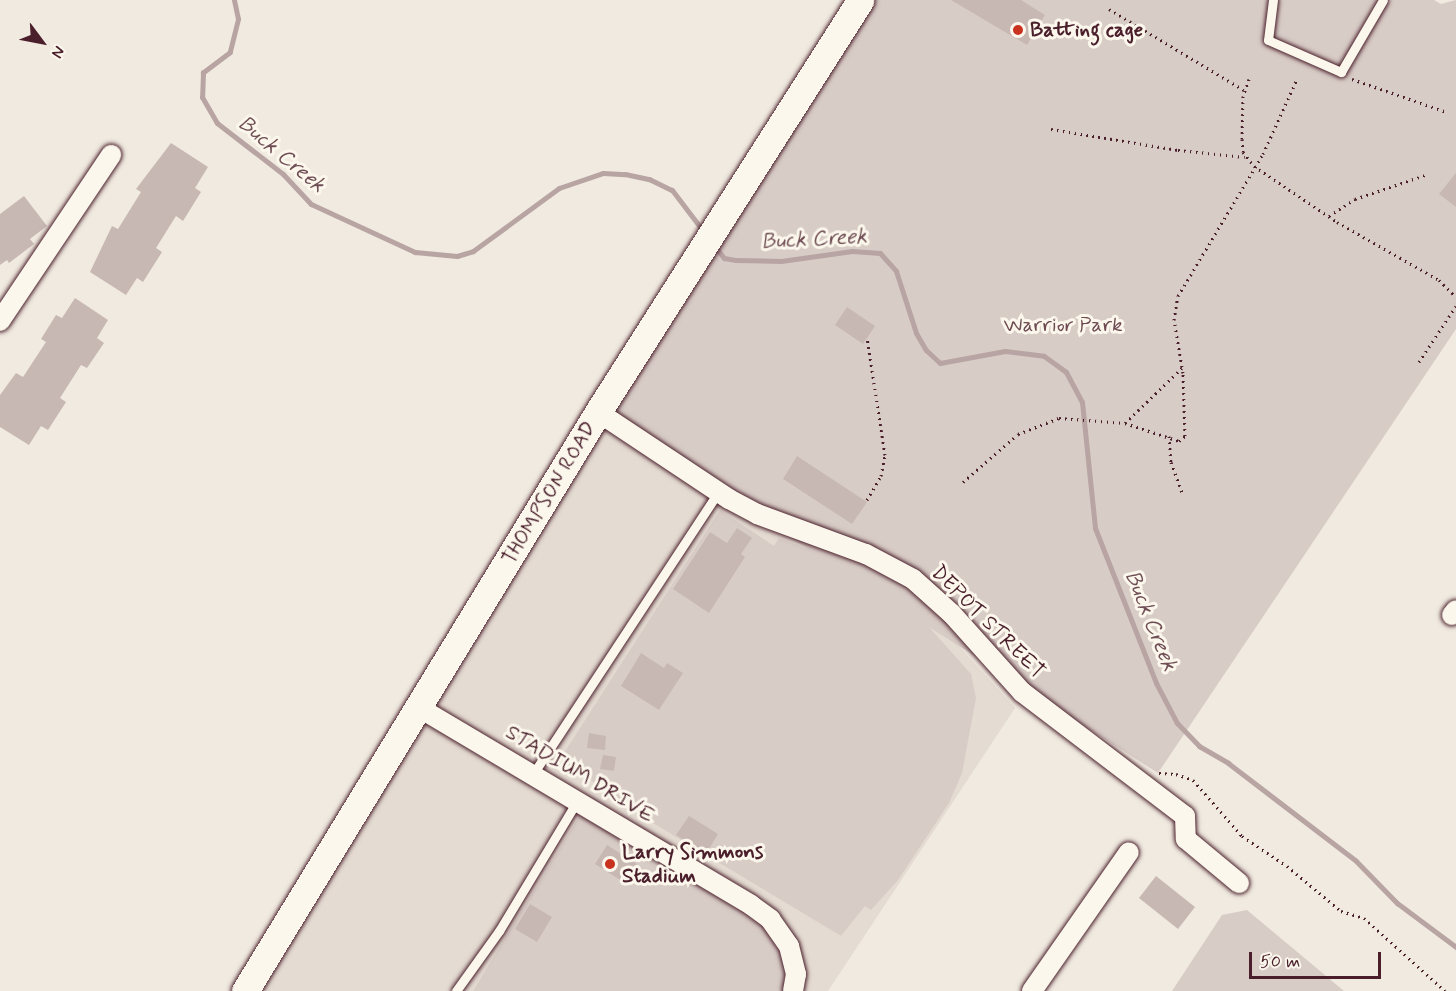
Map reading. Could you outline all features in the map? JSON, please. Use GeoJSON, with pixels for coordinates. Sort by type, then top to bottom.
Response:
{"type":"FeatureCollection","features":[{"type":"Feature","properties":{"kind":"street","name":"THOMPSON ROAD"},"geometry":{"type":"LineString","coordinates":[[245,991],[598,412],[860,0]]}},
{"type":"Feature","properties":{"kind":"street"},"geometry":{"type":"LineString","coordinates":[[0,321],[111,155]]}},
{"type":"Feature","properties":{"kind":"street","name":"DEPOT STREET"},"geometry":{"type":"LineString","coordinates":[[598,412],[719,491],[757,513],[847,546],[913,579],[952,614],[1022,692],[1185,816],[1186,839],[1239,883]]}},
{"type":"Feature","properties":{"kind":"street","name":"STADIUM DRIVE"},"geometry":{"type":"LineString","coordinates":[[418,707],[731,891],[770,919],[783,934],[795,961],[793,991]]}},
{"type":"Feature","properties":{"kind":"street"},"geometry":{"type":"LineString","coordinates":[[1032,991],[1129,852]]}},
{"type":"Feature","properties":{"kind":"lane"},"geometry":{"type":"LineString","coordinates":[[1273,0],[1268,40],[1341,72],[1383,0]]}},
{"type":"Feature","properties":{"kind":"lane"},"geometry":{"type":"LineString","coordinates":[[533,774],[719,491]]}},
{"type":"Feature","properties":{"kind":"lane"},"geometry":{"type":"LineString","coordinates":[[456,991],[499,931],[578,801]]}},
{"type":"Feature","properties":{"kind":"path"},"geometry":{"type":"LineString","coordinates":[[1109,9],[1244,90]]}},
{"type":"Feature","properties":{"kind":"path"},"geometry":{"type":"LineString","coordinates":[[1350,78],[1447,112]]}},
{"type":"Feature","properties":{"kind":"path"},"geometry":{"type":"LineString","coordinates":[[1249,79],[1244,90],[1242,139],[1247,157],[1254,166],[1329,216],[1408,259],[1446,284],[1456,297]]}},
{"type":"Feature","properties":{"kind":"path"},"geometry":{"type":"LineString","coordinates":[[963,482],[1018,434],[1054,419],[1073,418],[1125,423],[1179,441],[1185,436],[1182,368],[1174,320],[1178,297],[1254,166],[1297,79]]}},
{"type":"Feature","properties":{"kind":"path"},"geometry":{"type":"LineString","coordinates":[[1051,129],[1247,157]]}},
{"type":"Feature","properties":{"kind":"path"},"geometry":{"type":"LineString","coordinates":[[1329,216],[1355,199],[1428,174]]}},
{"type":"Feature","properties":{"kind":"path"},"geometry":{"type":"LineString","coordinates":[[1419,362],[1456,306]]}},
{"type":"Feature","properties":{"kind":"path"},"geometry":{"type":"LineString","coordinates":[[867,337],[885,455],[881,476],[867,500]]}},
{"type":"Feature","properties":{"kind":"path"},"geometry":{"type":"LineString","coordinates":[[1125,423],[1182,368]]}},
{"type":"Feature","properties":{"kind":"path"},"geometry":{"type":"LineString","coordinates":[[1169,436],[1171,462],[1183,495]]}},
{"type":"Feature","properties":{"kind":"path"},"geometry":{"type":"LineString","coordinates":[[1154,773],[1176,774],[1193,780],[1242,836],[1287,866],[1341,911],[1364,918],[1445,991]]}},
{"type":"Feature","properties":{"kind":"shaded area"},"geometry":{"type":"Polygon","coordinates":[[[598,412],[927,611],[1015,708],[828,991],[245,991],[598,412]]]}},
{"type":"Feature","properties":{"kind":"green space","name":"Warrior Park"},"geometry":{"type":"Polygon","coordinates":[[[869,0],[1434,0],[1441,4],[1456,0],[1456,329],[1158,773],[929,627],[971,674],[976,698],[962,773],[949,803],[898,880],[871,910],[865,906],[841,936],[653,823],[560,759],[720,510],[774,546],[779,538],[808,549],[598,412],[869,0]]]}},
{"type":"Feature","properties":{"kind":"green space","name":"Larry Simmons Stadium"},"geometry":{"type":"Polygon","coordinates":[[[583,810],[756,917],[779,937],[789,974],[784,991],[473,991],[583,810]]]}},
{"type":"Feature","properties":{"kind":"green space"},"geometry":{"type":"Polygon","coordinates":[[[1247,910],[1344,991],[1172,991],[1222,915],[1247,910]]]}},
{"type":"Feature","properties":{"kind":"building","name":"Batting cage"},"geometry":{"type":"Polygon","coordinates":[[[951,0],[1021,0],[1045,15],[1027,45],[951,0]]]}},
{"type":"Feature","properties":{"kind":"building"},"geometry":{"type":"Polygon","coordinates":[[[171,143],[208,167],[195,188],[201,192],[183,221],[176,216],[156,248],[162,252],[143,282],[137,278],[126,295],[90,272],[112,226],[118,229],[141,192],[136,189],[171,143]]]}},
{"type":"Feature","properties":{"kind":"building"},"geometry":{"type":"Polygon","coordinates":[[[1456,173],[1456,207],[1439,194],[1456,173]]]}},
{"type":"Feature","properties":{"kind":"building"},"geometry":{"type":"Polygon","coordinates":[[[24,196],[47,226],[30,239],[34,244],[9,263],[7,260],[0,265],[0,214],[24,196]]]}},
{"type":"Feature","properties":{"kind":"building"},"geometry":{"type":"Polygon","coordinates":[[[75,298],[108,320],[97,338],[104,343],[87,368],[81,365],[60,398],[66,402],[48,430],[41,426],[29,445],[0,427],[0,395],[16,373],[23,377],[46,342],[41,339],[56,315],[62,318],[75,298]]]}},
{"type":"Feature","properties":{"kind":"building"},"geometry":{"type":"Polygon","coordinates":[[[847,307],[875,326],[863,344],[835,325],[847,307]]]}},
{"type":"Feature","properties":{"kind":"building"},"geometry":{"type":"Polygon","coordinates":[[[797,456],[867,502],[852,524],[783,479],[797,456]]]}},
{"type":"Feature","properties":{"kind":"building"},"geometry":{"type":"Polygon","coordinates":[[[737,528],[752,538],[741,554],[745,557],[709,613],[673,589],[710,532],[727,543],[737,528]]]}},
{"type":"Feature","properties":{"kind":"building"},"geometry":{"type":"Polygon","coordinates":[[[641,653],[664,668],[667,663],[683,673],[659,710],[621,686],[641,653]]]}},
{"type":"Feature","properties":{"kind":"building"},"geometry":{"type":"Polygon","coordinates":[[[589,733],[606,736],[605,750],[587,748],[589,733]]]}},
{"type":"Feature","properties":{"kind":"building"},"geometry":{"type":"Polygon","coordinates":[[[603,755],[616,757],[614,771],[600,769],[603,755]]]}},
{"type":"Feature","properties":{"kind":"building"},"geometry":{"type":"Polygon","coordinates":[[[689,816],[718,834],[706,854],[676,835],[689,816]]]}},
{"type":"Feature","properties":{"kind":"building"},"geometry":{"type":"Polygon","coordinates":[[[607,845],[637,864],[625,883],[595,864],[607,845]]]}},
{"type":"Feature","properties":{"kind":"building"},"geometry":{"type":"Polygon","coordinates":[[[1156,876],[1195,907],[1178,929],[1139,898],[1156,876]]]}},
{"type":"Feature","properties":{"kind":"building"},"geometry":{"type":"Polygon","coordinates":[[[530,904],[552,917],[537,942],[515,929],[530,904]]]}},
{"type":"Feature","properties":{"kind":"waterway","name":"Buck Creek"},"geometry":{"type":"LineString","coordinates":[[234,0],[238,19],[230,52],[203,72],[202,97],[217,123],[283,174],[311,204],[415,252],[457,256],[473,251],[559,188],[603,173],[625,174],[649,179],[672,190],[704,232]]}},
{"type":"Feature","properties":{"kind":"waterway","name":"Buck Creek"},"geometry":{"type":"LineString","coordinates":[[713,244],[724,258],[735,260],[781,261],[852,251],[880,253],[896,271],[916,333],[926,350],[940,363],[1005,351],[1044,356],[1066,372],[1082,402],[1095,528],[1156,683],[1177,723],[1199,746],[1228,763],[1356,861],[1397,903],[1456,947]]}},
{"type":"Feature","properties":{"kind":"place","name":"Batting cage"},"geometry":{"type":"Point","coordinates":[1018,30]}},
{"type":"Feature","properties":{"kind":"place","name":"Larry Simmons Stadium"},"geometry":{"type":"Point","coordinates":[610,864]}}]}
